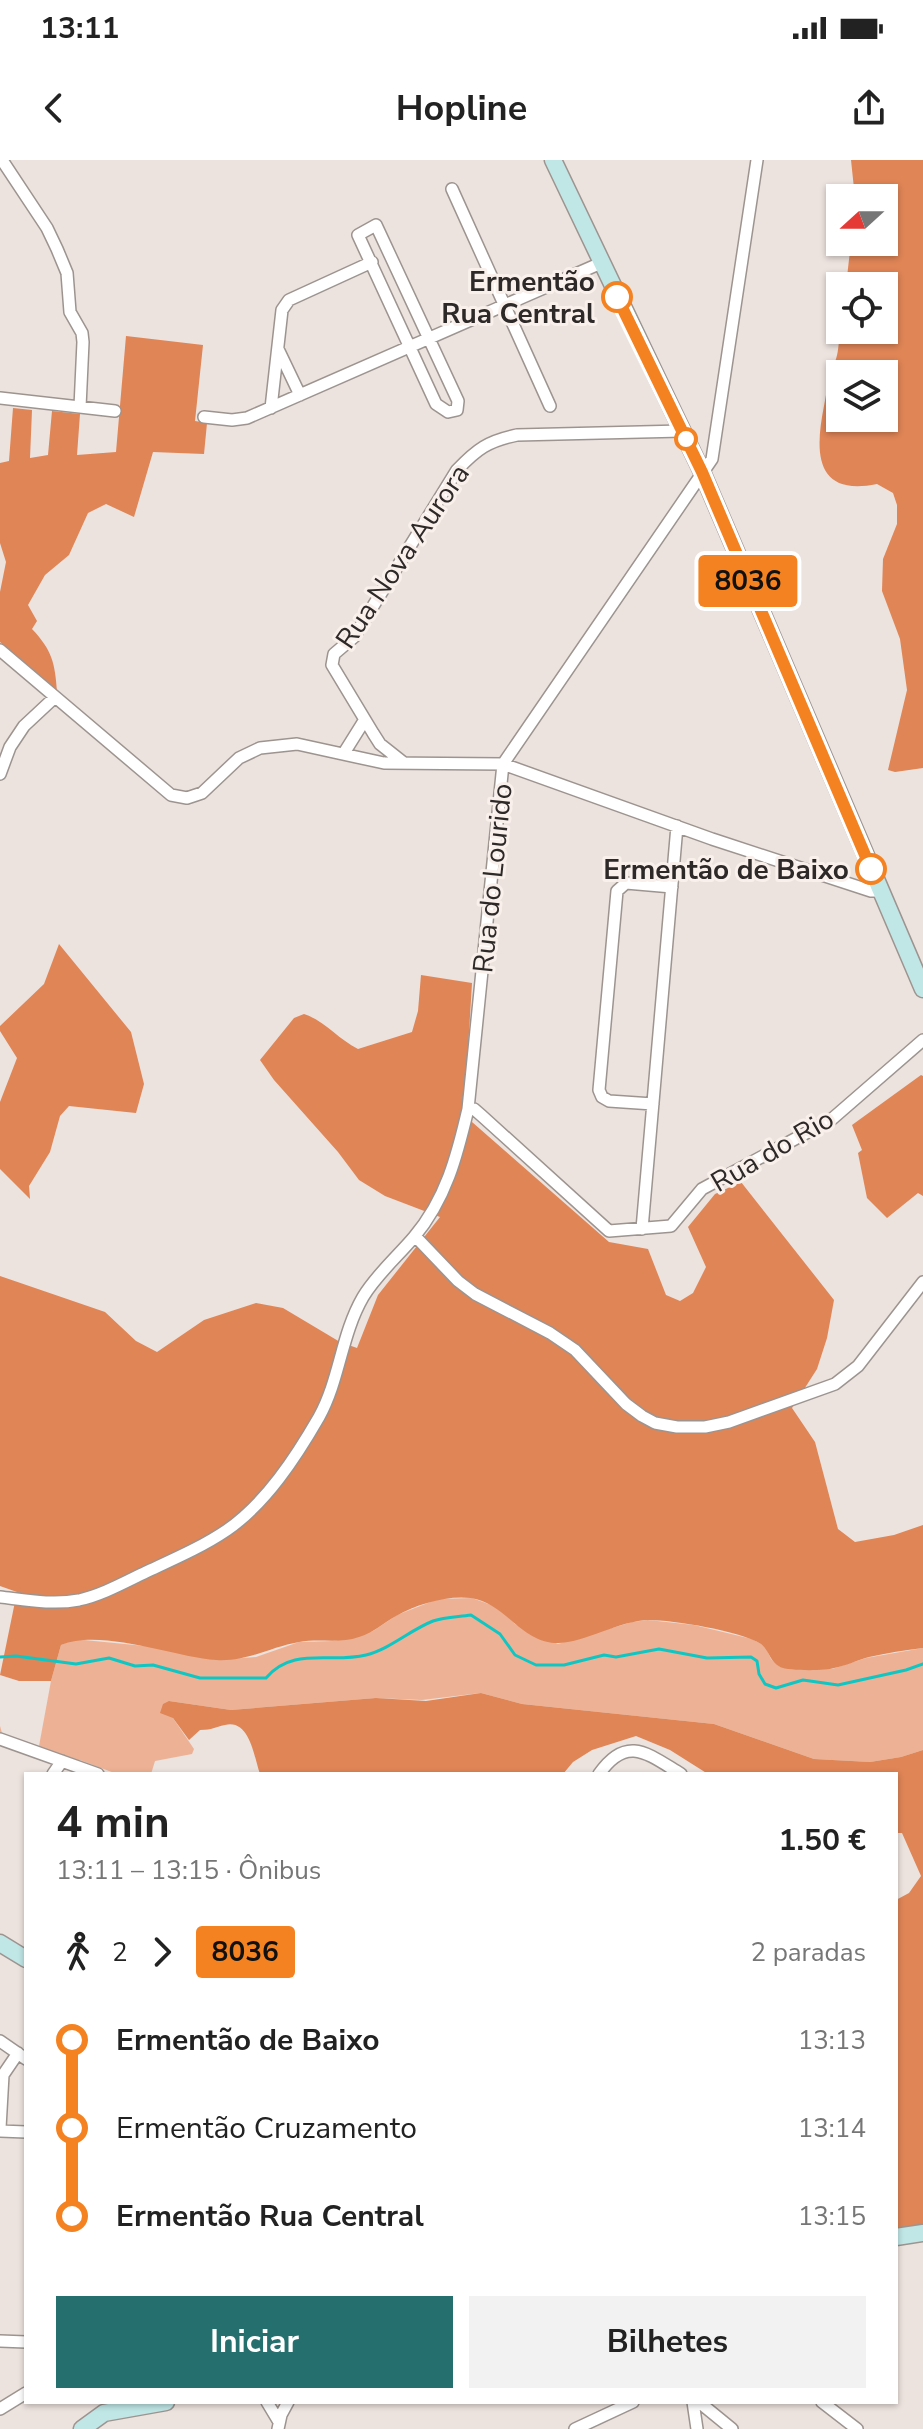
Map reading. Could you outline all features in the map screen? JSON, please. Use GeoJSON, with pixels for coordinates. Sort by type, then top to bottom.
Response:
{"type":"FeatureCollection","features":[{"type":"Feature","properties":{"kind":"street"},"geometry":{"type":"LineString","coordinates":[[2,160],[47,228],[67,273],[70,312],[82,333],[83,342],[80,407]]}},
{"type":"Feature","properties":{"kind":"street"},"geometry":{"type":"LineString","coordinates":[[553,160],[702,472],[923,989]]}},
{"type":"Feature","properties":{"kind":"street","name":"Rua do Lourido"},"geometry":{"type":"LineString","coordinates":[[0,1597],[52,1603],[81,1600],[188,1553],[250,1512],[289,1463],[320,1415],[348,1327],[365,1294],[435,1209],[448,1183],[468,1109],[503,764],[712,459],[757,160]]}},
{"type":"Feature","properties":{"kind":"street"},"geometry":{"type":"LineString","coordinates":[[452,189],[550,406]]}},
{"type":"Feature","properties":{"kind":"street"},"geometry":{"type":"LineString","coordinates":[[376,225],[430,338],[458,401],[457,410],[448,412],[436,404],[412,346],[358,235],[376,225]]}},
{"type":"Feature","properties":{"kind":"street"},"geometry":{"type":"LineString","coordinates":[[271,408],[282,310],[289,300],[372,262]]}},
{"type":"Feature","properties":{"kind":"street"},"geometry":{"type":"LineString","coordinates":[[204,417],[247,418],[601,263]]}},
{"type":"Feature","properties":{"kind":"street"},"geometry":{"type":"LineString","coordinates":[[277,347],[300,395]]}},
{"type":"Feature","properties":{"kind":"street"},"geometry":{"type":"LineString","coordinates":[[0,398],[115,411]]}},
{"type":"Feature","properties":{"kind":"street","name":"Rua Nova Aurora"},"geometry":{"type":"LineString","coordinates":[[404,763],[380,744],[332,665],[334,654],[354,637],[457,470],[477,449],[497,439],[517,435],[682,431]]}},
{"type":"Feature","properties":{"kind":"street"},"geometry":{"type":"LineString","coordinates":[[0,650],[171,795],[187,798],[202,793],[239,758],[260,748],[297,744],[384,763],[503,764],[857,887],[881,891]]}},
{"type":"Feature","properties":{"kind":"street"},"geometry":{"type":"LineString","coordinates":[[0,774],[17,736],[54,698]]}},
{"type":"Feature","properties":{"kind":"street"},"geometry":{"type":"LineString","coordinates":[[344,753],[364,721]]}},
{"type":"Feature","properties":{"kind":"street"},"geometry":{"type":"LineString","coordinates":[[642,1229],[677,826]]}},
{"type":"Feature","properties":{"kind":"street"},"geometry":{"type":"LineString","coordinates":[[653,1104],[609,1101],[602,1097],[599,1090],[617,891],[626,883],[672,887]]}},
{"type":"Feature","properties":{"kind":"street","name":"Rua do Rio"},"geometry":{"type":"LineString","coordinates":[[468,1109],[474,1109],[609,1231],[671,1226],[702,1189],[832,1119],[923,1040]]}},
{"type":"Feature","properties":{"kind":"street"},"geometry":{"type":"LineString","coordinates":[[415,1236],[458,1281],[475,1294],[550,1333],[575,1350],[626,1404],[642,1416],[655,1423],[677,1427],[705,1427],[729,1422],[835,1384],[858,1366],[923,1282]]}},
{"type":"Feature","properties":{"kind":"street"},"geometry":{"type":"LineString","coordinates":[[0,1739],[92,1772]]}},
{"type":"Feature","properties":{"kind":"street"},"geometry":{"type":"LineString","coordinates":[[600,1772],[610,1758],[623,1751],[636,1751],[677,1772]]}},
{"type":"Feature","properties":{"kind":"street"},"geometry":{"type":"LineString","coordinates":[[54,1772],[62,1761]]}},
{"type":"Feature","properties":{"kind":"street"},"geometry":{"type":"LineString","coordinates":[[0,1943],[24,1958]]}},
{"type":"Feature","properties":{"kind":"street"},"geometry":{"type":"LineString","coordinates":[[0,2041],[22,2056],[3,2075],[0,2130],[24,2132]]}},
{"type":"Feature","properties":{"kind":"street"},"geometry":{"type":"LineString","coordinates":[[898,2237],[923,2233]]}},
{"type":"Feature","properties":{"kind":"street"},"geometry":{"type":"LineString","coordinates":[[0,2341],[24,2342]]}},
{"type":"Feature","properties":{"kind":"street"},"geometry":{"type":"LineString","coordinates":[[0,2409],[24,2394]]}},
{"type":"Feature","properties":{"kind":"street"},"geometry":{"type":"LineString","coordinates":[[82,2429],[104,2413],[155,2404]]}},
{"type":"Feature","properties":{"kind":"street"},"geometry":{"type":"LineString","coordinates":[[268,2404],[279,2426]]}},
{"type":"Feature","properties":{"kind":"street"},"geometry":{"type":"LineString","coordinates":[[279,2426],[287,2404]]}},
{"type":"Feature","properties":{"kind":"street"},"geometry":{"type":"LineString","coordinates":[[575,2429],[629,2404]]}},
{"type":"Feature","properties":{"kind":"street"},"geometry":{"type":"LineString","coordinates":[[693,2404],[697,2429]]}},
{"type":"Feature","properties":{"kind":"street"},"geometry":{"type":"LineString","coordinates":[[701,2404],[732,2429]]}},
{"type":"Feature","properties":{"kind":"street"},"geometry":{"type":"LineString","coordinates":[[825,2404],[857,2429]]}},
{"type":"Feature","properties":{"kind":"shaded area"},"geometry":{"type":"Polygon","coordinates":[[[851,160],[923,160],[923,768],[895,772],[888,770],[907,690],[900,639],[882,591],[883,559],[897,524],[897,505],[893,493],[877,484],[841,484],[830,477],[820,454],[820,439],[826,397],[826,432],[898,432],[898,360],[835,360],[838,344],[898,344],[898,272],[848,272],[849,256],[898,256],[898,184],[854,184],[851,160]]]}},
{"type":"Feature","properties":{"kind":"shaded area"},"geometry":{"type":"Polygon","coordinates":[[[126,336],[203,345],[195,421],[207,423],[204,454],[153,452],[134,517],[106,504],[88,513],[69,555],[45,575],[28,605],[37,621],[32,629],[51,658],[57,692],[0,642],[0,592],[6,562],[0,543],[0,463],[9,461],[13,408],[32,410],[30,458],[48,455],[52,411],[80,414],[77,455],[116,452],[126,336]]]}},
{"type":"Feature","properties":{"kind":"shaded area"},"geometry":{"type":"Polygon","coordinates":[[[59,944],[131,1032],[144,1084],[136,1113],[69,1106],[60,1116],[50,1152],[29,1186],[30,1199],[0,1169],[0,1102],[17,1058],[0,1026],[44,984],[59,944]]]}},
{"type":"Feature","properties":{"kind":"shaded area"},"geometry":{"type":"Polygon","coordinates":[[[421,975],[472,983],[464,1115],[609,1242],[648,1249],[666,1295],[680,1301],[693,1293],[706,1267],[688,1227],[715,1194],[741,1182],[834,1300],[817,1369],[792,1408],[815,1442],[838,1529],[855,1542],[894,1535],[923,1525],[923,1648],[869,1657],[829,1669],[791,1669],[777,1665],[761,1644],[751,1639],[706,1627],[649,1620],[555,1643],[532,1636],[483,1601],[462,1597],[432,1601],[413,1608],[352,1639],[299,1642],[238,1659],[199,1658],[117,1641],[77,1641],[61,1645],[51,1681],[19,1681],[0,1675],[17,1592],[0,1586],[0,1276],[105,1312],[136,1341],[157,1352],[204,1320],[256,1303],[283,1308],[340,1342],[357,1348],[378,1295],[440,1217],[385,1196],[359,1180],[260,1060],[294,1018],[304,1014],[358,1049],[412,1032],[418,1011],[421,975]]]}},
{"type":"Feature","properties":{"kind":"shaded area"},"geometry":{"type":"Polygon","coordinates":[[[921,1075],[923,1196],[918,1193],[887,1218],[867,1198],[858,1153],[862,1150],[852,1125],[921,1075]]]}},
{"type":"Feature","properties":{"kind":"shaded area"},"geometry":{"type":"Polygon","coordinates":[[[472,1598],[497,1607],[515,1624],[558,1644],[632,1622],[648,1620],[694,1625],[752,1639],[765,1646],[771,1659],[780,1667],[832,1669],[866,1658],[923,1648],[923,1750],[870,1762],[814,1759],[714,1724],[522,1704],[481,1693],[422,1700],[376,1698],[231,1710],[169,1701],[173,1718],[194,1749],[192,1754],[155,1761],[152,1772],[112,1772],[80,1760],[72,1764],[0,1739],[0,1726],[2,1733],[39,1746],[61,1645],[74,1639],[155,1647],[217,1660],[256,1657],[299,1642],[334,1641],[373,1631],[397,1615],[438,1599],[472,1598]]]}},
{"type":"Feature","properties":{"kind":"shaded area"},"geometry":{"type":"Polygon","coordinates":[[[481,1693],[522,1704],[714,1724],[814,1759],[870,1762],[923,1750],[923,2226],[898,2232],[898,1899],[909,1893],[921,1876],[902,1833],[898,1833],[898,1772],[705,1772],[670,1750],[636,1736],[592,1750],[573,1762],[565,1772],[259,1772],[250,1741],[240,1728],[225,1725],[200,1730],[189,1740],[173,1718],[160,1713],[163,1704],[169,1701],[231,1710],[376,1698],[426,1701],[481,1693]]]}},
{"type":"Feature","properties":{"kind":"waterway"},"geometry":{"type":"LineString","coordinates":[[0,1657],[16,1656],[76,1664],[109,1658],[135,1666],[153,1665],[200,1678],[266,1678],[288,1662],[366,1655],[433,1621],[471,1615],[500,1634],[515,1655],[536,1665],[564,1665],[604,1655],[616,1657],[659,1649],[707,1658],[751,1657],[757,1661],[765,1684],[776,1688],[803,1680],[838,1685],[923,1664]]}},
{"type":"Feature","properties":{"kind":"bus line","name":"8036"},"geometry":{"type":"LineString","coordinates":[[617,297],[702,472],[871,869]]}},
{"type":"Feature","properties":{"kind":"place","name":"Ermentão Rua Central"},"geometry":{"type":"Point","coordinates":[617,297]}},
{"type":"Feature","properties":{"kind":"place","name":"Ermentão de Baixo"},"geometry":{"type":"Point","coordinates":[871,869]}}]}
